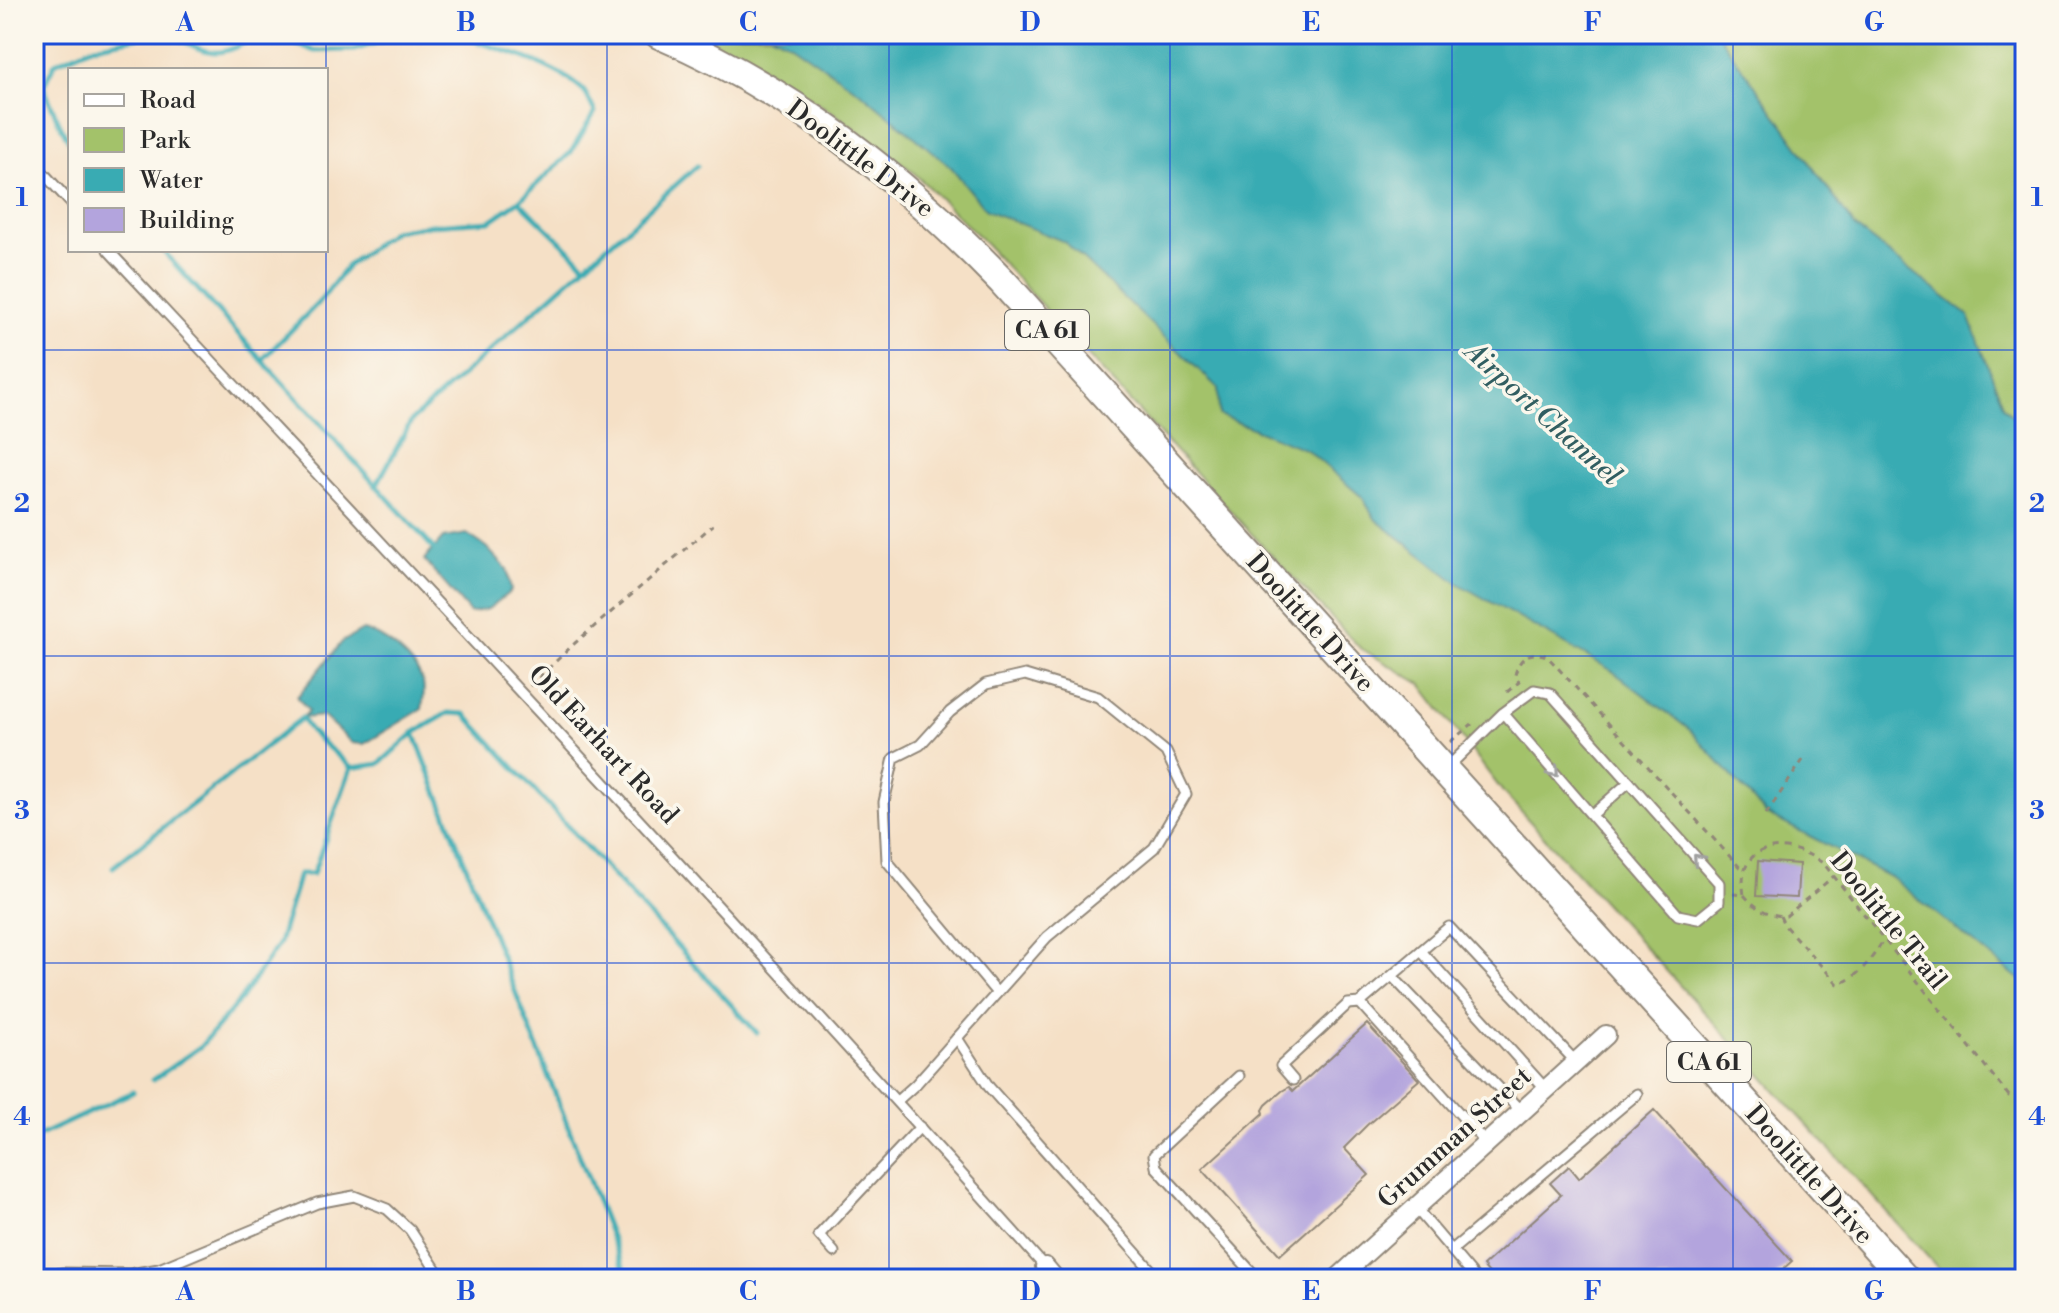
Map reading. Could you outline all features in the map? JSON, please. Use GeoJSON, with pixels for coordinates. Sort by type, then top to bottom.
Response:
{"type":"FeatureCollection","features":[{"type":"Feature","properties":{"kind":"main road","name":"Doolittle Drive"},"geometry":{"type":"LineString","coordinates":[[659,34],[797,106],[883,169],[952,229],[1013,292],[1905,1279]]}},
{"type":"Feature","properties":{"kind":"street","name":"Grumman Street"},"geometry":{"type":"LineString","coordinates":[[1337,1279],[1606,1035]]}},
{"type":"Feature","properties":{"kind":"lane"},"geometry":{"type":"LineString","coordinates":[[34,163],[68,200]]}},
{"type":"Feature","properties":{"kind":"lane","name":"Old Earhart Road"},"geometry":{"type":"LineString","coordinates":[[110,252],[523,693],[897,1101],[1050,1273]]}},
{"type":"Feature","properties":{"kind":"lane"},"geometry":{"type":"LineString","coordinates":[[897,1101],[957,1038],[1047,937],[1154,848],[1186,794],[1166,752],[1098,697],[1025,675],[986,684],[950,712],[920,745],[894,758],[884,802],[887,861],[997,993]]}},
{"type":"Feature","properties":{"kind":"lane"},"geometry":{"type":"LineString","coordinates":[[1445,770],[1503,713],[1534,690],[1550,693],[1719,883],[1719,902],[1698,919],[1678,915],[1503,713]]}},
{"type":"Feature","properties":{"kind":"lane"},"geometry":{"type":"LineString","coordinates":[[1592,815],[1629,782]]}},
{"type":"Feature","properties":{"kind":"lane"},"geometry":{"type":"LineString","coordinates":[[1293,1080],[1281,1066],[1348,1004],[1360,1003],[1449,927],[1576,1062]]}},
{"type":"Feature","properties":{"kind":"lane"},"geometry":{"type":"LineString","coordinates":[[1421,951],[1545,1088]]}},
{"type":"Feature","properties":{"kind":"lane"},"geometry":{"type":"LineString","coordinates":[[1392,976],[1521,1111]]}},
{"type":"Feature","properties":{"kind":"lane"},"geometry":{"type":"LineString","coordinates":[[1360,1003],[1486,1143]]}},
{"type":"Feature","properties":{"kind":"lane"},"geometry":{"type":"LineString","coordinates":[[957,1038],[989,1087],[1159,1279]]}},
{"type":"Feature","properties":{"kind":"lane"},"geometry":{"type":"LineString","coordinates":[[1239,1076],[1154,1155],[1156,1167],[1258,1279]]}},
{"type":"Feature","properties":{"kind":"lane"},"geometry":{"type":"LineString","coordinates":[[1452,1250],[1637,1094]]}},
{"type":"Feature","properties":{"kind":"lane"},"geometry":{"type":"LineString","coordinates":[[834,1252],[819,1235],[920,1127]]}},
{"type":"Feature","properties":{"kind":"lane"},"geometry":{"type":"LineString","coordinates":[[34,1277],[63,1273],[130,1274],[159,1269],[317,1203],[354,1196],[387,1209],[410,1230],[442,1279]]}},
{"type":"Feature","properties":{"kind":"lane"},"geometry":{"type":"LineString","coordinates":[[1415,1207],[1476,1279]]}},
{"type":"Feature","properties":{"kind":"path"},"geometry":{"type":"LineString","coordinates":[[523,693],[575,643],[713,525]]}},
{"type":"Feature","properties":{"kind":"path"},"geometry":{"type":"LineString","coordinates":[[1766,814],[1803,760]]}},
{"type":"Feature","properties":{"kind":"path","name":"Doolittle Trail"},"geometry":{"type":"LineString","coordinates":[[1744,895],[1747,861],[1756,854],[1785,847],[1799,849],[1824,864],[2009,1096],[2025,1097]]}},
{"type":"Feature","properties":{"kind":"path"},"geometry":{"type":"LineString","coordinates":[[1719,893],[1744,895],[1759,909],[1786,916],[1834,876]]}},
{"type":"Feature","properties":{"kind":"path"},"geometry":{"type":"LineString","coordinates":[[1780,916],[1784,925],[1838,984],[1847,982],[1862,968],[1884,939]]}},
{"type":"Feature","properties":{"kind":"green space"},"geometry":{"type":"Polygon","coordinates":[[[695,34],[2025,34],[2025,1279],[1948,1279],[1503,792],[1421,684],[1360,648],[980,238],[912,171],[838,116],[750,60],[695,34]]]}},
{"type":"Feature","properties":{"kind":"water","name":"Airport Channel"},"geometry":{"type":"Polygon","coordinates":[[[770,34],[1718,34],[1856,228],[1969,316],[2004,407],[2025,429],[2025,984],[1892,878],[1766,814],[1690,730],[1611,670],[1459,584],[1376,520],[1362,497],[1307,450],[1219,415],[1218,388],[1065,242],[986,210],[952,168],[863,94],[791,44],[770,34]]]}},
{"type":"Feature","properties":{"kind":"water"},"geometry":{"type":"Polygon","coordinates":[[[467,534],[486,547],[507,569],[511,591],[488,609],[470,613],[424,560],[443,538],[467,534]]]}},
{"type":"Feature","properties":{"kind":"water"},"geometry":{"type":"Polygon","coordinates":[[[363,630],[390,643],[407,658],[419,674],[424,689],[422,709],[364,744],[352,743],[323,716],[302,718],[309,711],[297,697],[342,642],[363,630]]]}},
{"type":"Feature","properties":{"kind":"building"},"geometry":{"type":"Polygon","coordinates":[[[1758,861],[1799,864],[1797,898],[1756,896],[1758,861]]]}},
{"type":"Feature","properties":{"kind":"building"},"geometry":{"type":"Polygon","coordinates":[[[1367,1024],[1419,1080],[1344,1148],[1369,1175],[1280,1255],[1202,1169],[1264,1113],[1266,1105],[1289,1087],[1293,1091],[1367,1024]]]}},
{"type":"Feature","properties":{"kind":"building"},"geometry":{"type":"Polygon","coordinates":[[[1654,1110],[1792,1261],[1772,1279],[1494,1279],[1483,1266],[1561,1195],[1550,1183],[1569,1166],[1579,1178],[1654,1110]]]}},
{"type":"Feature","properties":{"kind":"waterway"},"geometry":{"type":"LineString","coordinates":[[34,84],[44,85],[55,63],[94,46],[156,34]]}},
{"type":"Feature","properties":{"kind":"waterway"},"geometry":{"type":"LineString","coordinates":[[171,34],[198,48],[216,52],[262,34]]}},
{"type":"Feature","properties":{"kind":"waterway"},"geometry":{"type":"LineString","coordinates":[[265,34],[315,51],[354,50],[401,35],[428,34]]}},
{"type":"Feature","properties":{"kind":"waterway"},"geometry":{"type":"LineString","coordinates":[[262,360],[322,299],[348,265],[393,231],[490,221],[519,201],[571,152],[595,112],[583,90],[571,80],[521,56],[452,34]]}},
{"type":"Feature","properties":{"kind":"waterway"},"geometry":{"type":"LineString","coordinates":[[34,71],[68,139]]}},
{"type":"Feature","properties":{"kind":"waterway"},"geometry":{"type":"LineString","coordinates":[[376,486],[412,420],[697,166]]}},
{"type":"Feature","properties":{"kind":"waterway"},"geometry":{"type":"LineString","coordinates":[[519,201],[585,265]]}},
{"type":"Feature","properties":{"kind":"waterway"},"geometry":{"type":"LineString","coordinates":[[164,252],[434,549]]}},
{"type":"Feature","properties":{"kind":"waterway"},"geometry":{"type":"LineString","coordinates":[[414,733],[448,713],[465,714],[757,1033]]}},
{"type":"Feature","properties":{"kind":"waterway"},"geometry":{"type":"LineString","coordinates":[[113,867],[302,718],[312,733],[351,768],[313,874],[299,874],[279,943],[240,1000],[201,1046],[153,1080]]}},
{"type":"Feature","properties":{"kind":"waterway"},"geometry":{"type":"LineString","coordinates":[[351,768],[379,764],[414,733],[625,1272]]}},
{"type":"Feature","properties":{"kind":"waterway"},"geometry":{"type":"LineString","coordinates":[[34,1138],[133,1092]]}}]}
